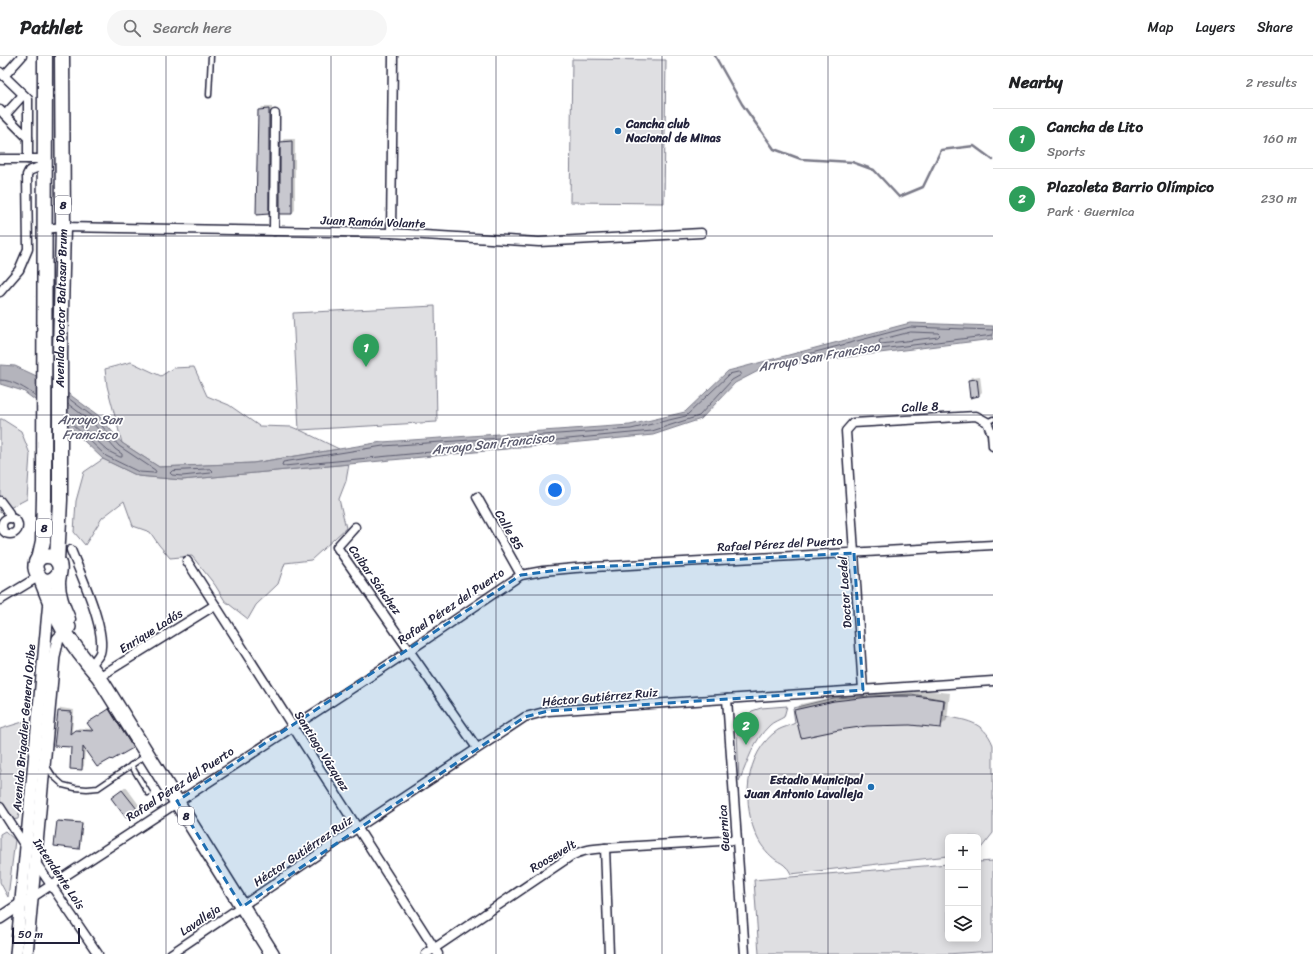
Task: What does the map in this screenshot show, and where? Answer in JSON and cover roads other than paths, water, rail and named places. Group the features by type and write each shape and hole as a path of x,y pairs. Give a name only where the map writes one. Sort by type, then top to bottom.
{"highway":[{"name":"Avenida Doctor Baltasar Brum","path":"39,559 43,541 44,496 45,56"},
{"name":"Avenida Doctor Baltasar Brum","path":"58,567 63,227 62,56"},
{"path":"39,559 44,556 54,557 58,567 56,578 51,580 39,578"},
{"name":"8","path":"39,559 36,564 35,571 49,600 68,629 83,657 99,677 272,954"},
{"name":"8","path":"58,567 58,583 61,603 68,629 90,656 99,677"}],"main road":[{"name":"Avenida Brigadier General Oribe","path":"16,954 26,847 39,761 46,686 49,600"},
{"name":"Avenida Brigadier General Oribe","path":"46,686 58,639 68,629"},
{"name":"Avenida Brigadier General Oribe","path":"27,954 36,862 39,761"},
{"name":"Rafael Pérez del Puerto","path":"0,918 33,896"}],"street":[{"path":"22,56 2,74 26,97 28,159"},
{"path":"391,233 393,56"},
{"path":"26,97 2,113 28,138"},
{"path":"274,114 274,231"},
{"path":"0,159 28,159 44,162"},
{"path":"0,292 19,270 28,249 27,175 30,171 44,162"},
{"name":"Juan Ramón Volante","path":"45,229 63,227 391,233 539,242 701,233"},
{"name":"Calle 8","path":"853,423 976,416 990,421"},
{"path":"990,421 993,446"},
{"name":"Doctor Loedel","path":"853,423 846,431 863,690"},
{"name":"Calle 85","path":"476,497 521,575"},
{"path":"0,501 9,513 9,518"},
{"path":"9,518 13,518 18,525 14,532 8,533 2,528 4,521 9,518"},
{"name":"Caibar Sánchez","path":"355,527 337,547 477,748"},
{"name":"Rafael Pérez del Puerto","path":"33,896 409,651 521,575 575,568 993,545"},
{"path":"71,550 94,609 99,629 101,644 99,654 93,663"},
{"name":"Santiago Vázquez","path":"187,561 436,951"},
{"path":"0,600 39,578"},
{"name":"Enrique Ladós","path":"99,677 215,605"},
{"name":"Héctor Gutiérrez Ruiz","path":"242,907 357,828 525,717 548,711 993,681"},
{"name":"Guernica","path":"727,700 746,954"},
{"name":"Intendente Lois","path":"0,807 98,954"},
{"name":"Roosevelt","path":"426,954 436,951 571,856 580,852 605,848 737,840"},
{"path":"605,848 609,954"},
{"name":"Lavalleja","path":"171,954 242,907"}],"lane":[{"path":"209,95 211,56"},
{"path":"39,761 62,785 87,789 98,788 147,754"},
{"path":"131,765 148,793"}],"water":[{"name":"Arroyo San Francisco","path":"910,323 993,326 993,339 766,367 735,383 701,419 653,435 182,480 138,476 103,459 64,422 23,391 0,384 0,365 15,366 58,386 99,416 122,443 159,467 253,463 382,442 630,425 685,412 728,371"}],"waterway":[{"path":"715,56 742,104 774,149 801,159 852,162 874,170 899,197 923,187 941,150 974,146 993,160"}],"place":[{"name":"Cancha club Nacional de Minas","path":"618,131"},
{"name":"Cancha de Lito","path":"366,367"},
{"name":"Plazoleta Barrio Olímpico","path":"746,745"},
{"name":"Estadio Municipal Juan Antonio Lavalleja","path":"871,787"}]}
